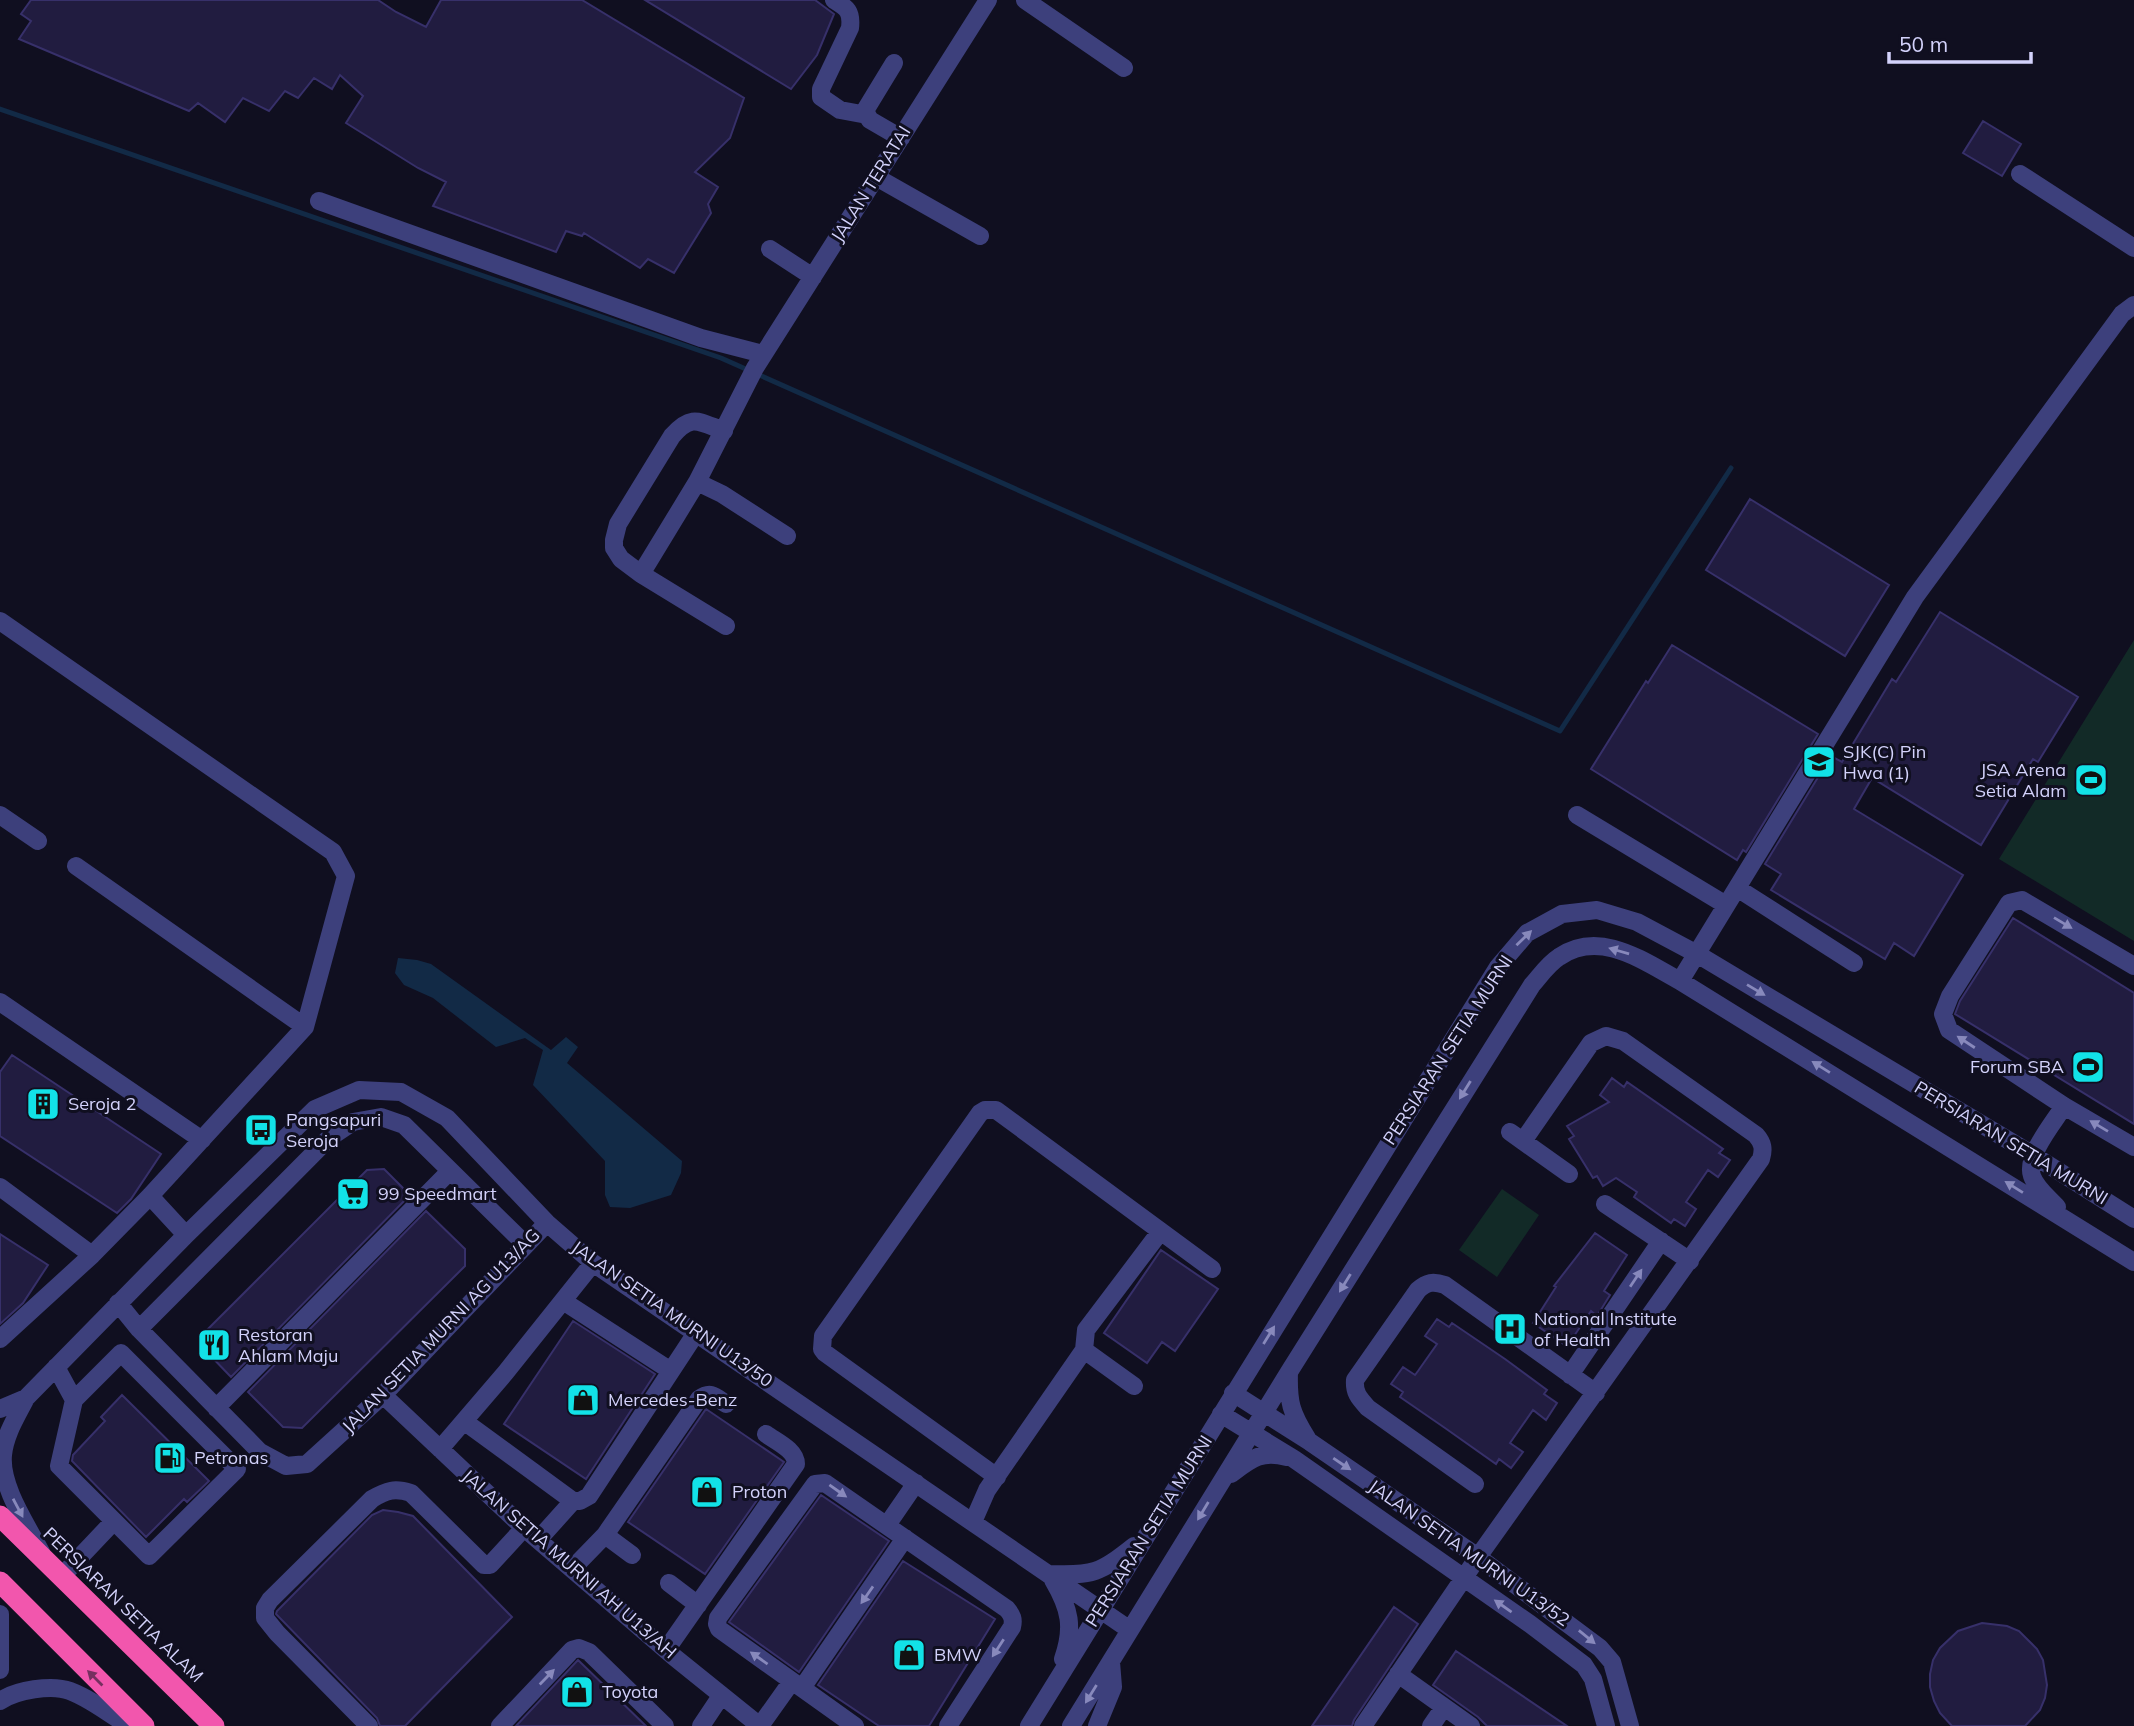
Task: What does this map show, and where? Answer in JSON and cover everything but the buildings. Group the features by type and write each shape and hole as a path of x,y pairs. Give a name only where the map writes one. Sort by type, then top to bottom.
{"highway":[{"name":"PERSIARAN SETIA ALAM","path":"0,1516 46,1562 65,1573 214,1726"},
{"path":"65,1573 228,1726"},
{"path":"0,1582 144,1726"}],"street":[{"path":"834,0 846,7 851,17 850,28 821,89 821,97 840,110 867,115"},
{"name":"JALAN TERATAI","path":"641,574 697,482 759,361 988,0"},
{"path":"1025,0 1124,68"},
{"path":"894,63 866,109 870,120 901,138"},
{"path":"2020,174 2134,248"},
{"path":"876,177 980,236"},
{"path":"319,201 759,361"},
{"path":"770,249 813,277"},
{"path":"1680,981 1915,597 2122,314 2134,305"},
{"path":"724,431 694,421 681,425 622,516 615,532 614,548 621,559 641,574 726,626"},
{"path":"697,482 722,494 787,536"},
{"path":"0,621 333,852 346,876 305,1027 150,1196 92,1255 0,1339"},
{"path":"0,815 38,841"},
{"path":"1577,815 1726,905"},
{"path":"76,866 305,1027"},
{"path":"1737,888 1854,963"},
{"path":"2134,966 2022,900 2009,903 1950,996 1943,1014 1949,1030 2134,1147"},
{"name":"PERSIARAN SETIA MURNI","path":"1029,1726 1498,967 1527,933 1562,915 1597,910 1637,922 1698,954 2033,1155 2134,1219"},
{"name":"PERSIARAN SETIA MURNI","path":"1071,1726 1532,985 1556,958 1573,949 1594,945 1623,950 1680,981 2134,1262"},
{"path":"0,1002 202,1140"},
{"path":"1363,1726 1463,1578 1761,1159 1762,1143 1756,1135 1623,1041 1606,1036 1591,1043 1517,1137 1569,1174"},
{"name":"JALAN SETIA MURNI U13/50","path":"26,1398 118,1303 315,1109 359,1090 401,1092 447,1118 547,1223 593,1263 1130,1630"},
{"path":"2064,1105 2033,1155 2032,1175 2069,1220"},
{"path":"997,1477 822,1349 823,1336 980,1113 996,1110 1212,1269"},
{"path":"139,1329 329,1138 353,1122 381,1117 404,1125 526,1245"},
{"path":"216,1408 450,1171"},
{"path":"0,1187 92,1255"},
{"path":"150,1196 186,1235"},
{"path":"1605,1204 1690,1261"},
{"name":"JALAN SETIA MURNI AG U13/AG","path":"118,1303 139,1329 260,1452 286,1466 307,1464 383,1395 547,1223"},
{"path":"973,1522 987,1490 1084,1350 1086,1330 1160,1232"},
{"path":"1570,1375 1661,1241"},
{"path":"440,1449 465,1422 593,1263"},
{"path":"1475,1484 1368,1408 1357,1397 1354,1389 1356,1380 1418,1290 1427,1283 1445,1285 1596,1393"},
{"path":"563,1301 671,1371"},
{"path":"369,1726 265,1618 265,1608 270,1600 372,1499 386,1491 398,1489 411,1493 484,1565 490,1565 573,1502 589,1496 696,1333"},
{"path":"1084,1350 1134,1386"},
{"path":"121,1353 237,1469 149,1556 58,1466 74,1400 121,1353"},
{"path":"56,1367 74,1400"},
{"path":"1289,1372 1290,1403 1295,1419 1310,1442"},
{"path":"572,1569 605,1535 699,1399 711,1394 726,1404"},
{"name":"JALAN SETIA MURNI U13/52","path":"1233,1394 1310,1442 1478,1557 1600,1648 1612,1662 1630,1726"},
{"name":"JALAN SETIA MURNI AH U13/AH","path":"383,1395 531,1534 666,1650 760,1726"},
{"path":"0,1409 26,1398"},
{"path":"26,1398 10,1428 3,1456 8,1490 46,1562"},
{"name":"JALAN SETIA MURNI U13/52","path":"1221,1414 1294,1459 1584,1665 1594,1679 1606,1726"},
{"path":"465,1422 573,1502"},
{"path":"666,1650 796,1464 797,1458 793,1453 766,1434"},
{"path":"1220,1483 1247,1461 1261,1455 1274,1454 1294,1459"},
{"path":"855,1726 719,1629 717,1624 718,1618 815,1484 825,1483 1007,1609 1013,1620 1012,1627 948,1726"},
{"path":"887,1525 916,1483"},
{"path":"65,1573 114,1521"},
{"path":"605,1535 632,1555"},
{"path":"1048,1574 1094,1573 1110,1565 1147,1535"},
{"path":"760,1726 797,1685 905,1538"},
{"path":"1048,1574 1064,1598 1070,1615 1066,1650 1054,1686"},
{"path":"669,1583 698,1605"},
{"path":"0,1614 0,1670"},
{"path":"500,1726 572,1650 579,1648 589,1652 665,1726"},
{"path":"1097,1726 1113,1687 1111,1661"},
{"path":"1398,1674 1471,1726"},
{"path":"0,1701 38,1688 68,1690 128,1726"},
{"path":"701,1726 721,1696"},
{"path":"1430,1726 1444,1707"}],"green space":[{"name":"JSA Arena Setia Alam","path":"2134,640 2134,941 1999,859"},
{"path":"1502,1189 1539,1215 1497,1277 1459,1250"}],"water":[{"path":"398,958 431,964 551,1050 566,1037 578,1047 567,1063 682,1161 681,1173 671,1195 630,1208 610,1207 605,1195 605,1161 533,1085 543,1050 525,1038 496,1047 433,998 404,985 395,973"}],"waterway":[{"path":"0,109 721,358 1560,731 1731,468"}],"place":[{"name":"SJK(C) Pin Hwa (1)","path":"1819,762"},
{"name":"JSA Arena Setia Alam","path":"2091,780"},
{"name":"Forum SBA","path":"2088,1067"},
{"name":"Seroja 2","path":"43,1104"},
{"name":"Pangsapuri Seroja","path":"261,1130"},
{"name":"99 Speedmart","path":"353,1194"},
{"name":"National Institute of Health","path":"1510,1329"},
{"name":"Restoran Ahlam Maju","path":"214,1345"},
{"name":"Mercedes-Benz","path":"583,1400"},
{"name":"Petronas","path":"170,1458"},
{"name":"Proton","path":"707,1492"},
{"name":"BMW","path":"909,1655"},
{"name":"Toyota","path":"577,1692"}]}
